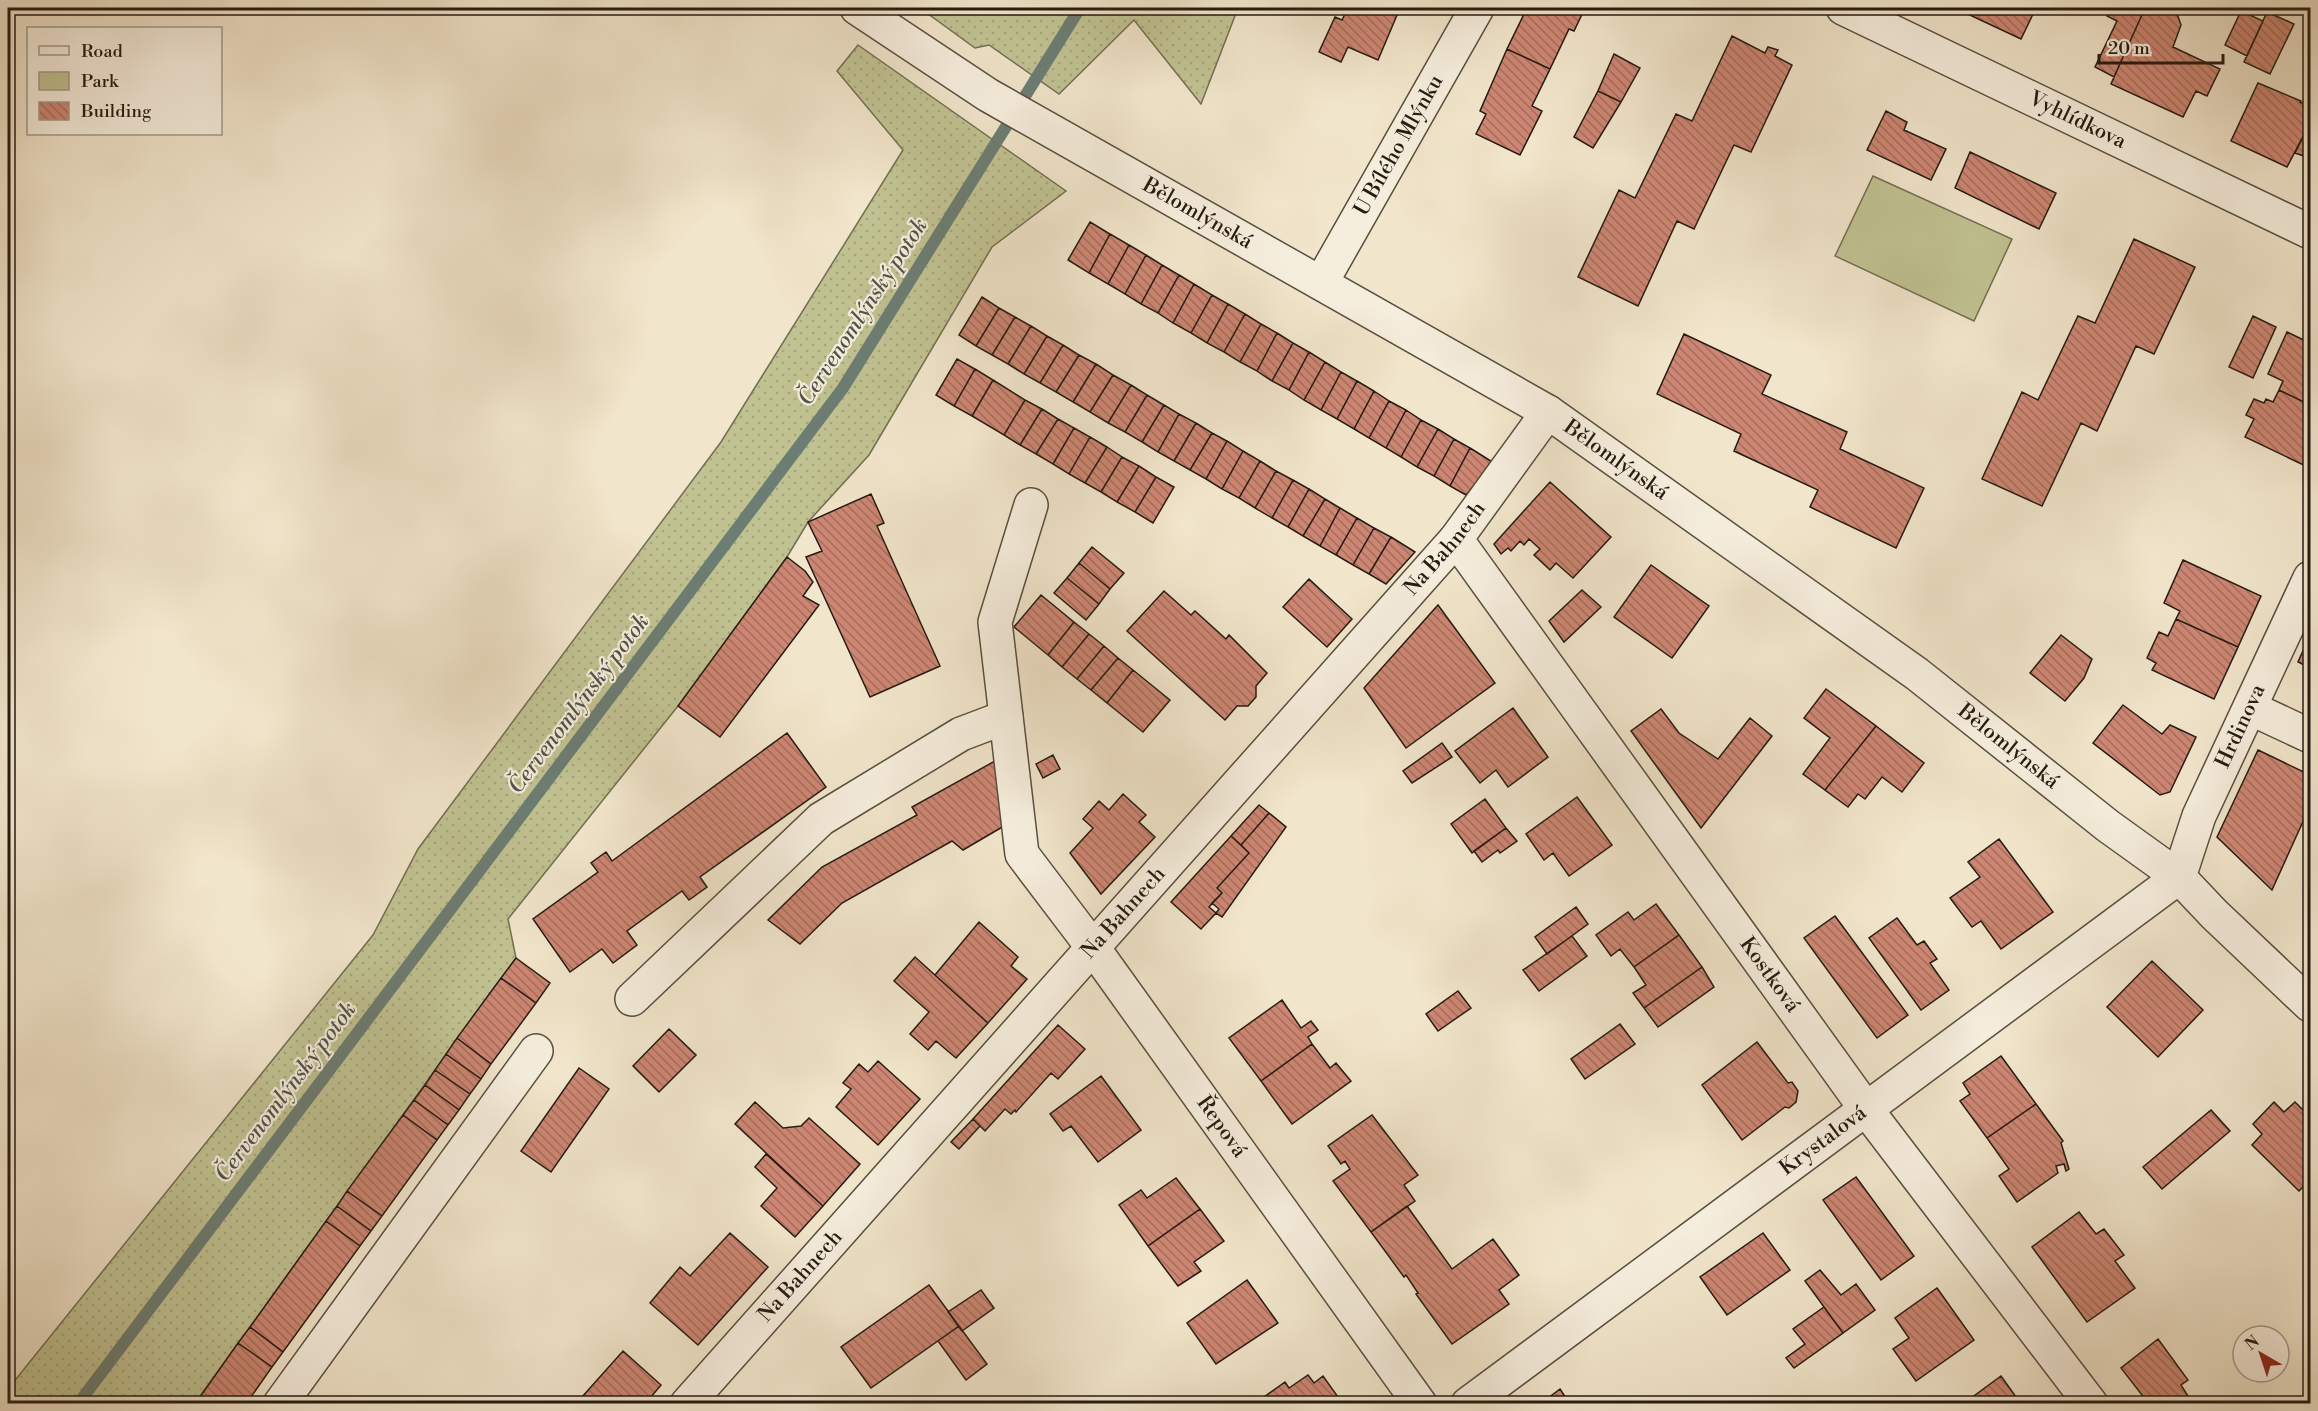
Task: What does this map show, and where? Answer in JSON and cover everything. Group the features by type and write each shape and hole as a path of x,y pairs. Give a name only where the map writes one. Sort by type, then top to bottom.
{"street":[{"name":"Bělomlýnská","path":"857,8 988,95 1058,136 1548,412 1917,674 2108,826 2179,876 2214,914 2310,1005"},
{"name":"U Bílého Mlýnku","path":"1321,283 1477,8"},
{"name":"Vyhlídkova","path":"1843,8 2310,232"},
{"name":"Na Bahnech","path":"687,1404 1456,539 1548,412"},
{"path":"632,999 821,819 961,734 1006,717 995,622 1031,505"},
{"name":"Kostková","path":"1456,539 1866,1109 2091,1404"},
{"name":"Hrdinova","path":"2179,876 2199,816 2310,578"},
{"path":"2250,708 2310,736"},
{"name":"Řepová","path":"1006,717 1022,854 1094,948 1420,1404"},
{"name":"Krystalová","path":"1468,1404 2179,876"},
{"path":"280,1404 537,1051"}],"green space":[{"path":"920,8 1238,8 1201,104 1134,20 1059,94 989,45 975,48"},
{"path":"858,45 1066,191 992,247 869,455 808,522 787,557 678,706 508,919 516,958 195,1403 8,1404 8,1389 373,935 418,849 721,442 903,150 837,71"},
{"path":"1873,176 2012,239 1974,321 1835,256"}],"building":[{"path":"1348,8 1400,8 1378,60 1348,47 1341,62 1319,52 1335,17 1342,20"},
{"path":"1527,8 1585,8 1574,31 1569,29 1550,69 1507,49"},
{"path":"1957,8 2036,8 2021,39"},
{"path":"2111,8 2145,8 2114,77 2095,67 2117,21 2107,16"},
{"path":"2145,8 2175,8 2181,25 2173,47 2220,69 2207,96 2196,91 2183,117 2111,84"},
{"path":"2241,11 2263,21 2247,56 2225,45"},
{"path":"2267,12 2294,24 2270,74 2244,62"},
{"path":"1732,36 1765,53 1768,47 1778,50 1775,56 1792,65 1751,152 1734,145 1694,229 1677,221 1638,306 1578,277 1619,190 1635,198 1676,114 1692,121"},
{"path":"1507,49 1550,69 1532,106 1542,111 1520,155 1476,134 1486,114 1480,111"},
{"path":"1614,54 1640,68 1621,102 1598,91"},
{"path":"2258,83 2310,107 2310,123 2287,167 2231,141"},
{"path":"1598,91 1621,102 1593,148 1574,137"},
{"path":"1886,111 1907,122 1904,130 1946,149 1931,180 1867,150"},
{"path":"2310,123 2310,141 2304,156 2295,153"},
{"path":"1970,152 2056,193 2039,229 1955,188"},
{"path":"1090,222 1110,234 1089,273 1068,260"},
{"path":"1110,234 1129,245 1108,284 1089,273"},
{"path":"2134,239 2195,267 2154,354 2136,346 2097,431 2081,423 2042,506 1982,479 2022,392 2038,400 2078,316 2095,323"},
{"path":"1129,245 1146,255 1125,294 1108,284"},
{"path":"1146,255 1162,265 1141,304 1125,294"},
{"path":"1162,265 1179,275 1158,313 1141,304"},
{"path":"1179,275 1194,284 1173,323 1158,313"},
{"path":"1194,284 1212,295 1191,333 1173,323"},
{"path":"1212,295 1228,304 1207,343 1191,333"},
{"path":"982,297 999,308 976,346 959,335"},
{"path":"1228,304 1245,314 1224,352 1207,343"},
{"path":"999,308 1015,317 992,355 976,346"},
{"path":"1245,314 1261,324 1240,362 1224,352"},
{"path":"2253,316 2276,327 2253,378 2229,367"},
{"path":"1015,317 1031,326 1008,364 992,355"},
{"path":"1261,324 1277,333 1257,371 1240,362"},
{"path":"1031,326 1047,336 1024,374 1008,364"},
{"path":"2287,332 2310,343 2310,405 2279,390 2283,381 2268,374"},
{"path":"1277,333 1293,343 1272,381 1257,371"},
{"path":"1684,334 1771,375 1762,394 1847,432 1840,449 1924,488 1896,548 1810,507 1818,490 1734,451 1741,434 1657,394"},
{"path":"1047,336 1063,345 1040,383 1024,374"},
{"path":"1293,343 1309,352 1289,390 1272,381"},
{"path":"1063,345 1079,355 1056,392 1040,383"},
{"path":"1309,352 1325,362 1304,400 1289,390"},
{"path":"1079,355 1096,364 1073,402 1056,392"},
{"path":"957,359 975,369 954,406 936,395"},
{"path":"1325,362 1341,372 1321,410 1304,400"},
{"path":"1096,364 1113,375 1090,412 1073,402"},
{"path":"975,369 993,380 972,416 954,406"},
{"path":"1341,372 1357,381 1337,419 1321,410"},
{"path":"1113,375 1131,385 1108,423 1090,412"},
{"path":"993,380 1025,400 1004,435 972,416"},
{"path":"1357,381 1374,391 1354,429 1337,419"},
{"path":"1131,385 1147,395 1125,432 1108,423"},
{"path":"2279,390 2310,405 2310,468 2245,437 2254,419 2246,415 2254,399 2264,403 2266,399 2273,402"},
{"path":"1374,391 1389,401 1369,438 1354,429"},
{"path":"1147,395 1164,405 1142,442 1125,432"},
{"path":"1025,400 1042,409 1020,445 1004,435"},
{"path":"1389,401 1406,410 1386,448 1369,438"},
{"path":"1164,405 1179,414 1158,452 1142,442"},
{"path":"1042,409 1058,419 1036,454 1020,445"},
{"path":"1406,410 1421,420 1401,457 1386,448"},
{"path":"1179,414 1196,423 1174,461 1158,452"},
{"path":"1058,419 1074,428 1053,464 1036,454"},
{"path":"1421,420 1438,429 1417,467 1401,457"},
{"path":"1196,423 1212,433 1190,470 1174,461"},
{"path":"1074,428 1090,437 1069,474 1053,464"},
{"path":"1438,429 1454,439 1434,476 1417,467"},
{"path":"1212,433 1227,441 1206,479 1190,470"},
{"path":"1090,437 1107,447 1085,483 1069,474"},
{"path":"1454,439 1470,448 1450,486 1434,476"},
{"path":"1227,441 1243,451 1222,489 1206,479"},
{"path":"1107,447 1122,457 1101,492 1085,483"},
{"path":"1470,448 1494,463 1466,495 1450,486"},
{"path":"1243,451 1260,461 1239,498 1222,489"},
{"path":"1122,457 1139,466 1117,502 1101,492"},
{"path":"1260,461 1276,471 1255,508 1239,498"},
{"path":"1139,466 1156,477 1135,512 1117,502"},
{"path":"1276,471 1293,480 1272,518 1255,508"},
{"path":"1156,477 1174,487 1153,523 1135,512"},
{"path":"1293,480 1309,489 1288,527 1272,518"},
{"path":"1550,482 1611,537 1573,578 1556,563 1550,570 1534,555 1540,549 1529,539 1524,545 1520,541 1511,551 1508,548 1501,554 1494,544"},
{"path":"1309,489 1325,499 1303,536 1288,527"},
{"path":"871,494 884,523 877,526 940,666 870,697 806,557 822,551 808,522"},
{"path":"1325,499 1340,508 1320,546 1303,536"},
{"path":"1340,508 1357,518 1336,555 1320,546"},
{"path":"1357,518 1374,528 1353,565 1336,555"},
{"path":"1374,528 1391,537 1369,574 1353,565"},
{"path":"1391,537 1415,552 1386,584 1369,574"},
{"path":"1092,547 1124,573 1110,589 1079,563"},
{"path":"787,557 805,571 813,582 803,596 819,605 720,737 678,706"},
{"path":"2183,560 2261,596 2238,647 2176,619 2180,611 2164,603"},
{"path":"1079,563 1110,589 1099,604 1067,578"},
{"path":"1651,565 1709,606 1672,658 1614,617"},
{"path":"1067,578 1099,604 1086,620 1054,593"},
{"path":"1309,579 1352,619 1327,647 1283,607"},
{"path":"1582,590 1601,607 1564,642 1549,621"},
{"path":"1164,591 1191,615 1195,611 1226,639 1229,635 1267,673 1256,686 1256,697 1248,706 1237,706 1225,720 1127,631"},
{"path":"1041,595 1074,622 1048,655 1014,627"},
{"path":"1438,605 1495,683 1406,748 1364,688"},
{"path":"2176,619 2238,647 2214,699 2152,670 2156,663 2147,658 2159,632 2168,636"},
{"path":"1074,622 1089,634 1062,667 1048,655"},
{"path":"1089,634 1104,646 1077,679 1062,667"},
{"path":"2061,635 2092,659 2084,678 2065,701 2030,673"},
{"path":"2310,635 2310,668 2298,662"},
{"path":"1104,646 1118,658 1091,690 1077,679"},
{"path":"1118,658 1133,670 1107,703 1091,690"},
{"path":"1133,670 1170,700 1143,732 1107,703"},
{"path":"1826,689 1876,726 1825,790 1803,774 1830,738 1804,718"},
{"path":"2123,705 2162,734 2170,725 2196,737 2170,792 2160,795 2093,743"},
{"path":"1513,708 1548,757 1508,787 1496,770 1480,783 1455,751"},
{"path":"1661,709 1679,733 1718,759 1750,718 1772,736 1701,828 1631,731"},
{"path":"1876,726 1924,763 1902,792 1882,777 1865,799 1858,794 1848,807 1825,790"},
{"path":"787,733 826,787 700,877 707,887 689,900 682,891 627,931 637,945 613,963 602,949 570,972 533,919 598,872 591,863 606,852 612,861"},
{"path":"1442,743 1452,757 1412,783 1403,771"},
{"path":"2258,750 2310,775 2310,806 2272,890 2217,837"},
{"path":"1053,755 1060,769 1043,778 1036,764"},
{"path":"995,761 1004,826 963,850 952,841 842,903 800,944 768,920 822,867 917,815 912,807"},
{"path":"1123,794 1146,815 1139,822 1155,837 1101,894 1070,853 1093,828 1083,819 1099,801 1109,810"},
{"path":"1577,797 1612,845 1569,876 1553,853 1544,860 1526,834"},
{"path":"1485,799 1506,828 1472,853 1451,824"},
{"path":"1259,805 1269,813 1241,845 1231,836"},
{"path":"1269,813 1286,827 1222,917 1216,913 1219,909 1212,903 1222,893 1217,888 1249,853 1241,845"},
{"path":"1506,828 1517,841 1500,853 1498,850 1482,862 1474,851"},
{"path":"1231,836 1249,853 1217,888 1222,893 1209,907 1216,913 1201,929 1171,902"},
{"path":"1999,839 2053,912 2001,949 1981,921 1972,927 1950,898 1980,877 1968,862"},
{"path":"1656,904 1679,935 1634,967 1620,949 1611,956 1596,935 1628,912 1634,920"},
{"path":"1576,907 1588,924 1547,954 1535,937"},
{"path":"1835,916 1908,1015 1877,1038 1804,938"},
{"path":"1897,918 1917,945 1924,941 1937,959 1930,963 1949,990 1921,1010 1869,938"},
{"path":"979,922 1018,957 1011,966 1027,979 988,1023 935,975"},
{"path":"1679,935 1702,967 1644,1008 1633,993 1646,985 1634,967"},
{"path":"1572,936 1587,956 1539,991 1523,970"},
{"path":"915,957 988,1023 956,1058 936,1041 928,1050 910,1034 929,1012 894,981"},
{"path":"516,958 550,983 536,1003 501,978"},
{"path":"2152,961 2203,1010 2158,1057 2107,1007"},
{"path":"1702,967 1714,987 1658,1027 1644,1008"},
{"path":"501,978 536,1003 491,1064 457,1038"},
{"path":"1458,991 1471,1008 1438,1031 1426,1014"},
{"path":"1282,1000 1301,1028 1311,1021 1318,1030 1308,1037 1312,1044 1261,1081 1229,1038"},
{"path":"1620,1024 1635,1044 1585,1079 1571,1059"},
{"path":"1058,1025 1085,1049 1058,1079 1051,1073 1016,1112 1015,1110 1011,1114 1005,1109 985,1131 973,1119"},
{"path":"669,1029 696,1055 659,1092 633,1066"},
{"path":"457,1038 491,1064 481,1079 446,1054"},
{"path":"1757,1042 1788,1083 1792,1082 1798,1091 1796,1102 1789,1108 1785,1107 1742,1140 1702,1085"},
{"path":"1312,1044 1330,1068 1336,1063 1351,1081 1292,1124 1261,1081"},
{"path":"446,1054 481,1079 470,1094 435,1070"},
{"path":"2001,1056 2036,1104 1987,1138 1960,1101 1970,1094 1963,1083"},
{"path":"878,1061 920,1099 878,1145 836,1107 851,1089 843,1083 859,1064 868,1072"},
{"path":"579,1068 609,1089 551,1172 521,1151"},
{"path":"435,1070 470,1094 459,1110 425,1085"},
{"path":"1101,1076 1141,1130 1098,1162 1071,1126 1063,1131 1050,1114"},
{"path":"425,1085 459,1110 448,1125 414,1100"},
{"path":"414,1100 448,1125 437,1140 403,1115"},
{"path":"755,1102 783,1128 801,1126 809,1118 860,1164 823,1206 735,1124"},
{"path":"2274,1102 2284,1112 2295,1102 2310,1117 2310,1180 2299,1191 2252,1145 2262,1134 2253,1124"},
{"path":"2036,1104 2063,1141 2061,1143 2069,1169 2066,1171 2064,1164 2056,1166 2058,1173 2017,1202 1999,1176 2009,1169 1987,1138"},
{"path":"2211,1110 2230,1131 2162,1189 2143,1167"},
{"path":"403,1115 437,1140 382,1216 347,1191"},
{"path":"1372,1115 1418,1175 1404,1185 1415,1201 1371,1232 1333,1181 1350,1169 1345,1161 1341,1164 1328,1146"},
{"path":"973,1119 980,1126 959,1149 951,1142"},
{"path":"766,1154 823,1206 795,1237 761,1206 777,1188 755,1167"},
{"path":"1856,1177 1914,1256 1881,1280 1823,1200"},
{"path":"1176,1178 1200,1209 1148,1246 1119,1205 1141,1190 1147,1198"},
{"path":"347,1191 382,1216 371,1231 337,1206"},
{"path":"337,1206 371,1231 360,1246 326,1221"},
{"path":"1407,1206 1452,1269 1493,1239 1519,1275 1499,1290 1509,1304 1452,1344 1416,1294 1418,1293 1406,1275 1404,1277 1371,1232"},
{"path":"1200,1209 1224,1241 1194,1262 1201,1271 1178,1286 1148,1246"},
{"path":"2079,1212 2096,1234 2104,1229 2124,1255 2115,1261 2135,1288 2087,1322 2032,1247"},
{"path":"326,1221 360,1246 283,1352 250,1327"},
{"path":"730,1233 768,1267 698,1345 650,1303 680,1267 690,1276"},
{"path":"1763,1233 1790,1270 1727,1315 1700,1277"},
{"path":"1820,1270 1841,1295 1856,1284 1875,1310 1843,1333 1805,1281"},
{"path":"1247,1280 1278,1323 1216,1364 1187,1323"},
{"path":"929,1285 959,1326 871,1388 841,1347"},
{"path":"1937,1288 1974,1340 1916,1381 1893,1349 1909,1338 1895,1318"},
{"path":"981,1290 994,1308 962,1331 948,1312"},
{"path":"1824,1307 1843,1333 1794,1368 1786,1358 1805,1344 1793,1329"},
{"path":"959,1326 987,1364 966,1380 938,1341"},
{"path":"250,1327 283,1352 272,1367 238,1343"},
{"path":"2158,1339 2188,1380 2181,1385 2188,1396 2178,1404 2149,1404 2121,1368"},
{"path":"238,1343 272,1367 246,1404 195,1404"},
{"path":"623,1351 661,1385 645,1404 590,1404 582,1397"},
{"path":"1308,1375 1314,1383 1323,1376 1343,1404 1269,1404 1264,1397 1285,1382 1289,1388"},
{"path":"2001,1376 2021,1404 1963,1404"},
{"path":"1560,1389 1570,1404 1540,1404"}],"waterway":[{"name":"Červenomlýnský potok","path":"78,1404 843,388 1080,8"}]}
